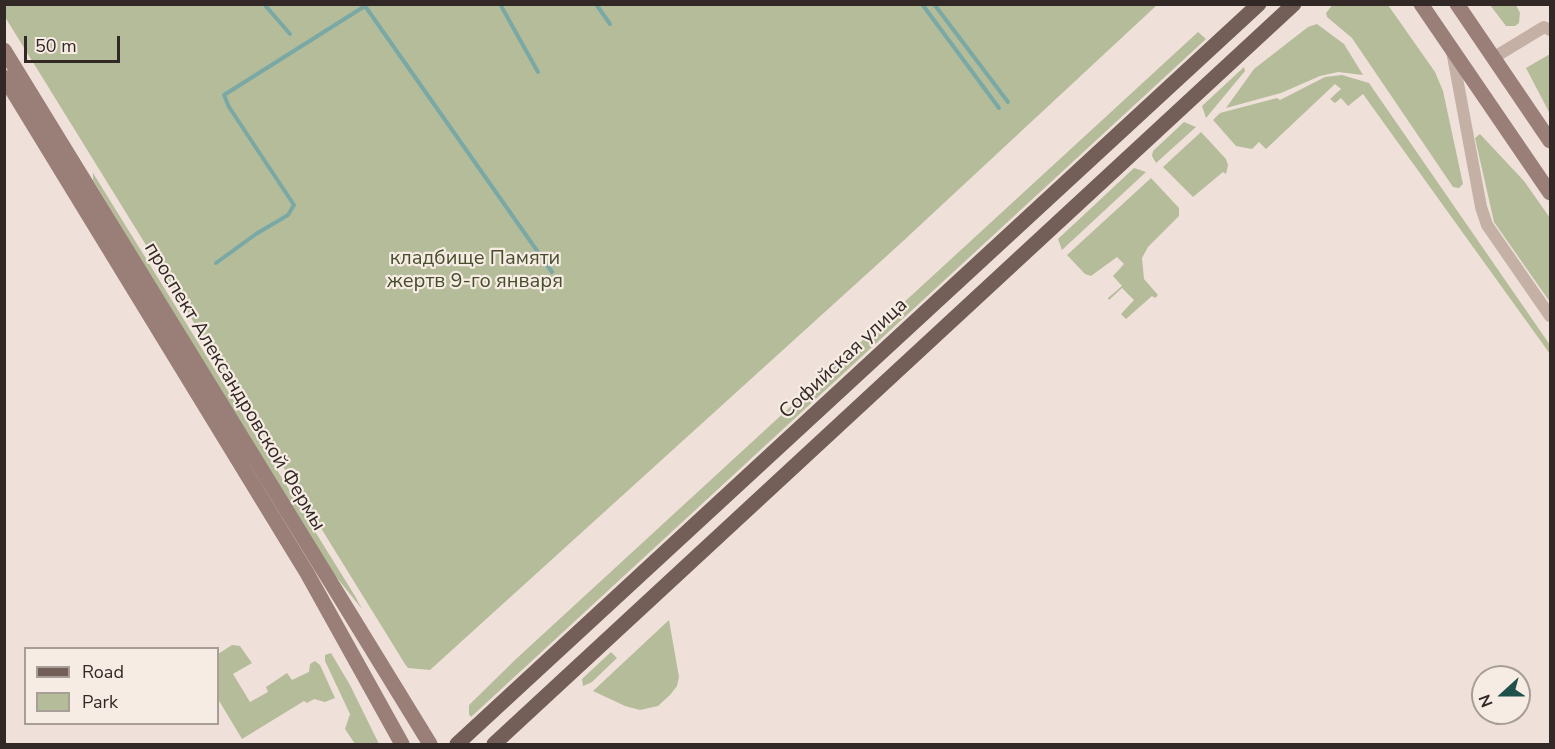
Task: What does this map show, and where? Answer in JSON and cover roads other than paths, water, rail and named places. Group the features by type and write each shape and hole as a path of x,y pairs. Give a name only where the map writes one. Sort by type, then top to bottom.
{"main road":[{"name":"Софийская улица","path":"457,744 1258,4"},
{"path":"494,744 1294,4"},
{"path":"1421,4 1551,193"},
{"path":"1457,4 1551,141"},
{"name":"проспект Александровской Фермы","path":"4,50 430,744"},
{"name":"проспект Александровской Фермы","path":"4,77 307,573 402,744"}],"street":[{"path":"1493,58 1544,27 1551,30"},
{"path":"1451,50 1474,172 1488,225 1551,316"}],"waterway":[{"path":"264,4 290,34"},
{"path":"500,4 538,72"},
{"path":"596,4 610,24"},
{"path":"922,4 999,108"},
{"path":"934,4 1008,102"},
{"path":"216,263 256,234 288,215 294,205 229,107 224,95 365,6 552,272"}],"park label":[{"name":"кладбище Памяти жертв 9-го января","path":"475,270"}]}
